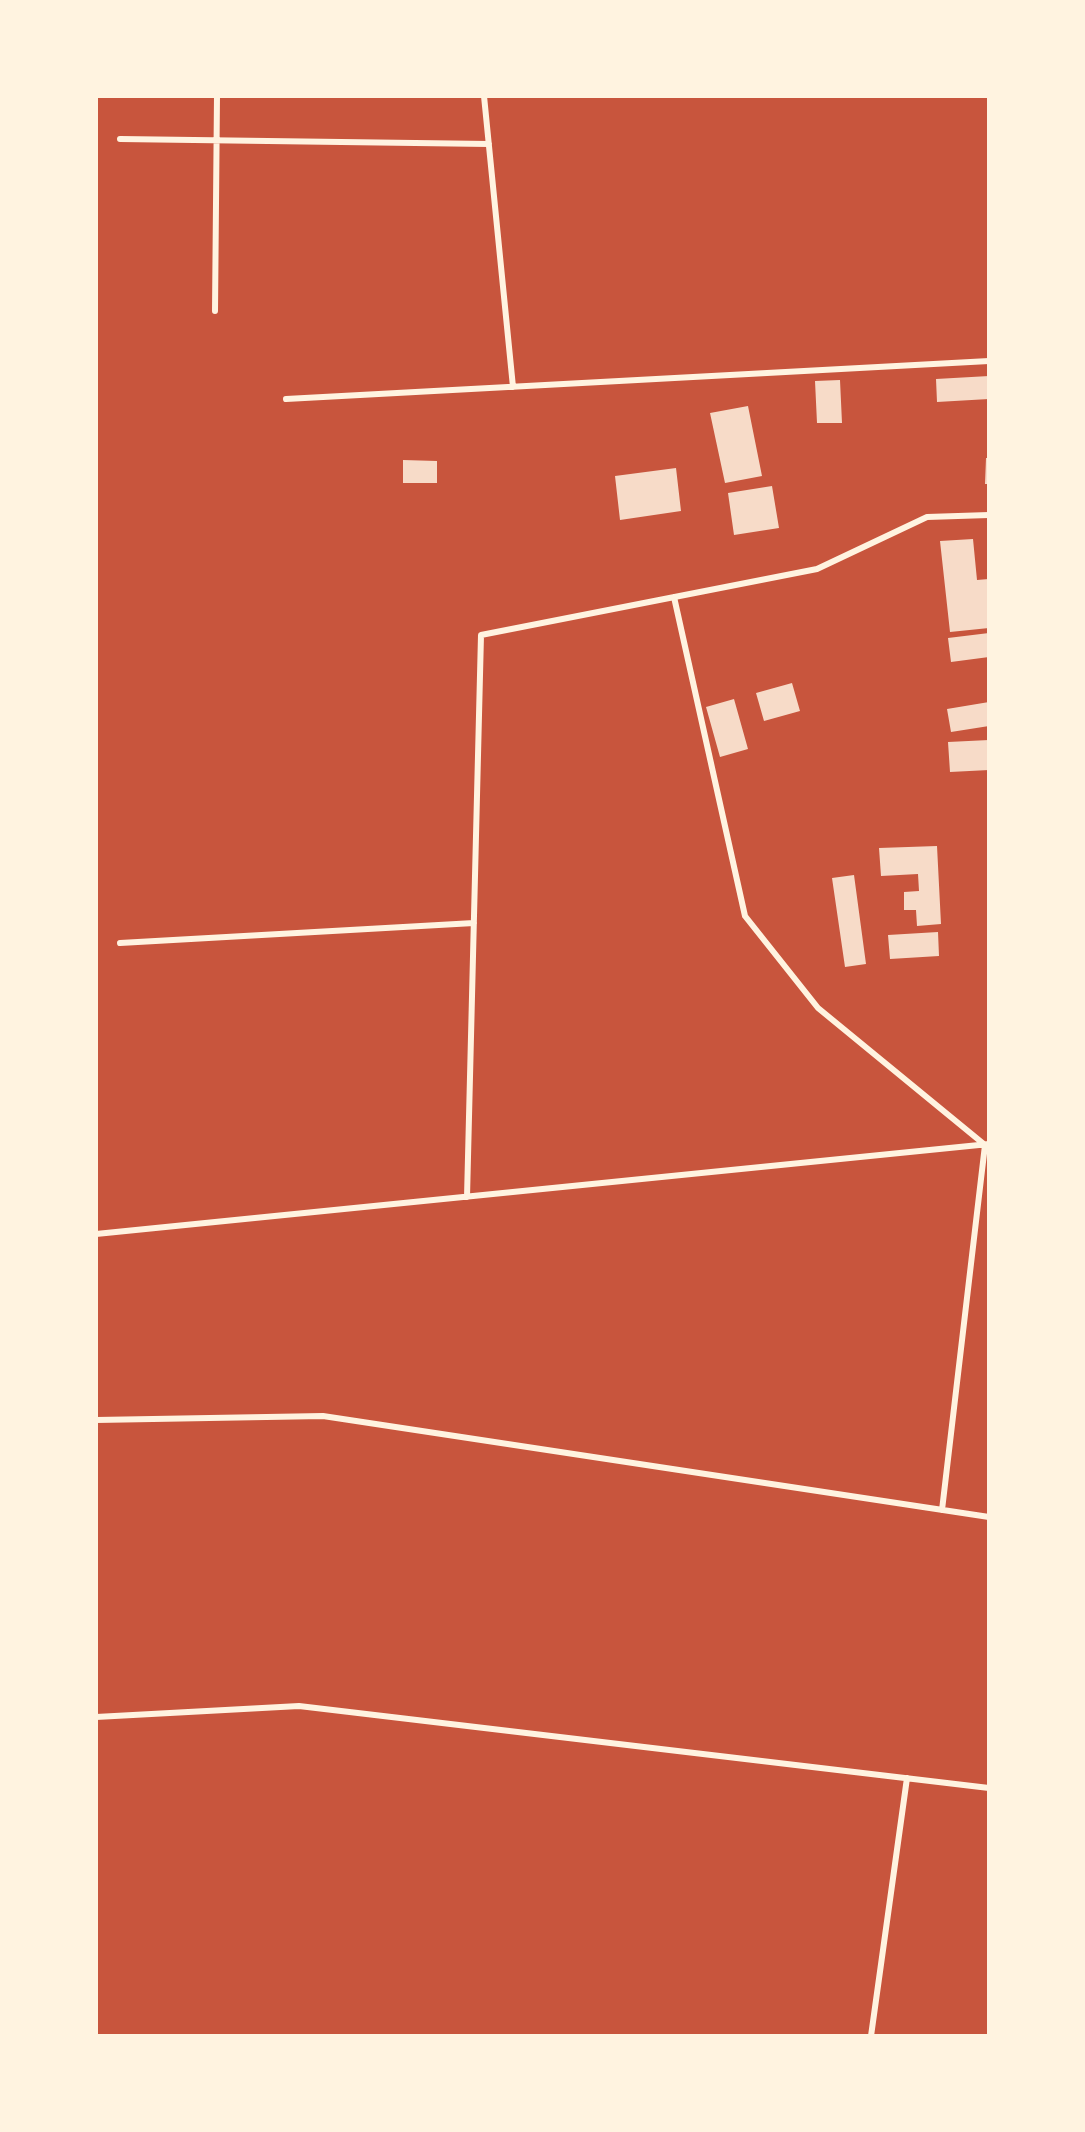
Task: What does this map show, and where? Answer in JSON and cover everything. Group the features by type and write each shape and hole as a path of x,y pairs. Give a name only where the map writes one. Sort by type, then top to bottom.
{"street":[{"path":"214,310 217,96"},
{"path":"484,96 513,387"},
{"path":"120,139 489,144"},
{"path":"286,399 989,362"},
{"path":"467,1197 481,635 817,569 927,517 989,515"},
{"path":"674,597 745,916 818,1008 987,1145"},
{"path":"120,943 474,923"},
{"path":"96,1234 987,1145"},
{"path":"942,1510 987,1145"},
{"path":"96,1420 323,1416 989,1517"},
{"path":"96,1717 299,1706 989,1788"},
{"path":"871,2036 908,1778"}],"building":[{"path":"989,376 989,399 937,402 936,379"},
{"path":"840,380 842,423 817,423 815,381"},
{"path":"748,406 762,476 725,483 710,413"},
{"path":"986,458 989,458 989,484 985,484"},
{"path":"403,460 437,461 437,483 403,483"},
{"path":"676,468 681,511 620,520 615,476"},
{"path":"772,486 779,528 734,535 728,493"},
{"path":"973,539 977,580 989,579 989,628 950,632 940,541"},
{"path":"989,633 989,657 951,662 948,638"},
{"path":"792,683 800,711 764,721 756,693"},
{"path":"734,699 748,749 720,757 706,707"},
{"path":"989,702 989,726 951,732 947,709"},
{"path":"989,740 989,770 950,772 948,742"},
{"path":"937,846 941,924 917,926 916,910 904,910 904,892 919,891 918,874 881,876 879,848"},
{"path":"854,875 866,964 845,967 832,878"},
{"path":"938,932 939,956 890,959 888,935"}]}
